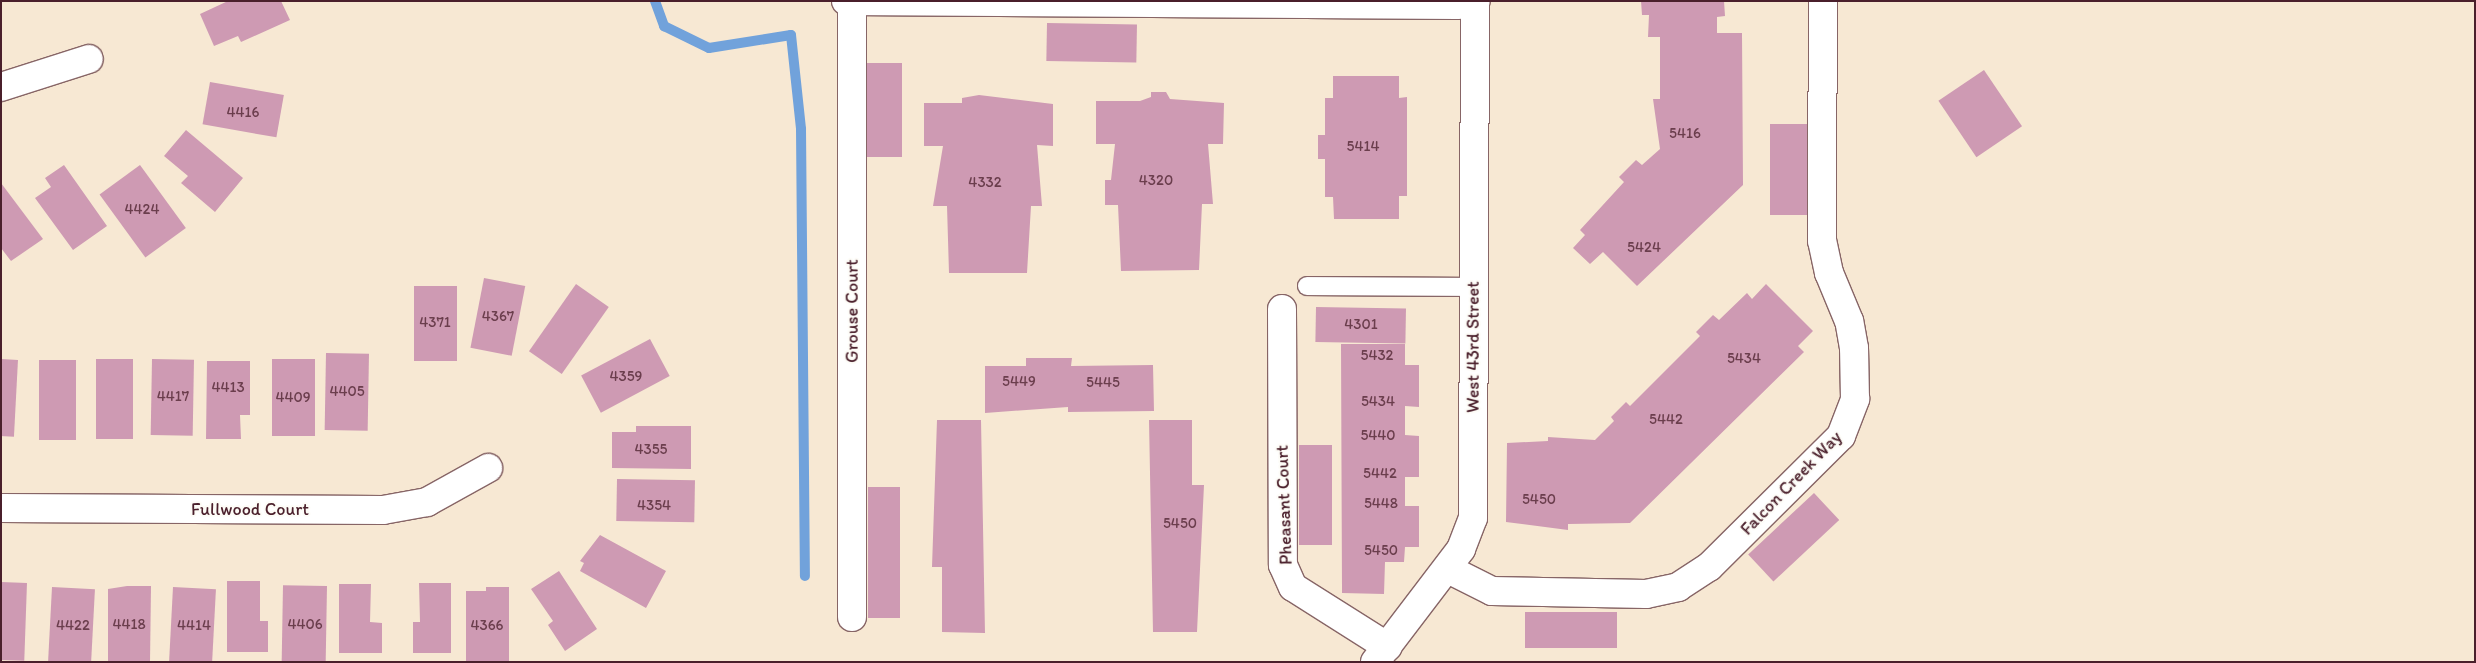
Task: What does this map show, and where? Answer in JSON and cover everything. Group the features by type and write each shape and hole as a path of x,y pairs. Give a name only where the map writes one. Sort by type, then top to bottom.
{"street":[{"name":"Falcon Creek Way","path":"1448,569 1492,591 1646,594 1678,587 1709,567 1841,436 1855,399 1854,348 1850,321 1829,273 1822,241 1823,1"},
{"name":"West 43rd Street","path":"1381,654 1462,549 1472,518 1476,2"},
{"path":"849,3 1229,3 1457,6 1476,2"},
{"name":"Grouse Court","path":"849,3 852,617"},
{"path":"1,87 89,59"},
{"name":"Pheasant Court","path":"1282,309 1283,565 1293,588 1381,654"},
{"name":"Fullwood Court","path":"1,508 384,510 426,502 488,468"}],"lane":[{"path":"1308,286 1474,287"}],"building":[{"path":"228,1 281,1 290,20 241,42 238,36 214,46 200,14"},
{"path":"1641,1 1724,1 1725,16 1717,17 1717,33 1742,33 1743,185 1637,286 1603,252 1590,264 1573,248 1585,235 1580,230 1624,182 1619,177 1636,160 1642,165 1660,149 1653,99 1660,99 1660,37 1648,37 1649,15 1642,15"},
{"path":"1047,23 1137,25 1136,63 1046,61"},
{"path":"866,63 902,63 902,157 866,157"},
{"path":"1984,70 2022,126 1976,157 1938,101"},
{"path":"1333,76 1399,76 1399,98 1407,97 1407,196 1399,196 1399,219 1334,219 1333,197 1325,197 1325,159 1318,159 1318,135 1325,135 1325,98 1333,98"},
{"path":"210,82 284,95 276,137 203,124"},
{"path":"1151,92 1166,92 1170,99 1224,103 1223,144 1208,144 1213,204 1202,204 1199,270 1121,271 1118,205 1105,205 1105,180 1111,180 1115,144 1096,144 1096,101 1140,101 1151,97"},
{"path":"979,95 1053,104 1053,146 1037,145 1042,206 1031,206 1027,273 949,273 947,206 933,206 943,146 924,146 924,103 962,103 962,98"},
{"path":"1770,124 1808,124 1808,215 1770,215"},
{"path":"186,130 243,178 215,212 181,183 188,176 164,156"},
{"path":"64,165 107,226 73,250 35,198 51,187 45,178"},
{"path":"140,165 186,228 145,257 100,194"},
{"path":"1,183 43,239 11,261 1,248"},
{"path":"484,278 525,286 512,356 470,348"},
{"path":"576,284 609,307 562,374 529,351"},
{"path":"1766,284 1813,331 1798,346 1804,352 1630,523 1568,524 1568,530 1506,522 1507,443 1548,441 1548,437 1595,440 1614,421 1611,417 1626,402 1630,406 1700,336 1696,332 1713,315 1719,320 1747,293 1752,299"},
{"path":"414,286 457,286 457,361 414,361"},
{"path":"1316,307 1406,309 1405,344 1315,342"},
{"path":"650,339 670,376 601,413 581,376"},
{"path":"1341,344 1405,344 1405,365 1419,365 1419,407 1405,406 1405,435 1419,436 1419,477 1405,477 1405,506 1419,506 1419,547 1405,547 1404,562 1385,562 1384,594 1342,593"},
{"path":"326,353 369,354 368,431 325,430"},
{"path":"1026,358 1072,358 1071,366 1153,365 1154,411 1068,412 1068,407 985,413 985,366 1026,366"},
{"path":"1,359 18,360 14,437 1,436"},
{"path":"96,359 133,359 133,439 96,439"},
{"path":"152,359 194,360 193,436 151,435"},
{"path":"272,359 315,359 315,436 272,436"},
{"path":"39,360 76,360 76,440 39,440"},
{"path":"207,361 250,361 250,415 240,415 241,439 206,439"},
{"path":"937,420 981,420 985,633 942,632 942,567 932,567"},
{"path":"1149,420 1192,420 1192,485 1204,485 1197,632 1153,632"},
{"path":"636,426 691,426 691,469 612,468 612,432 636,432"},
{"path":"1299,445 1332,445 1332,545 1299,545"},
{"path":"617,479 695,480 694,522 616,521"},
{"path":"868,487 900,487 900,618 868,618"},
{"path":"1814,493 1839,520 1773,581 1748,554"},
{"path":"600,535 666,571 646,608 580,571 584,563 580,561"},
{"path":"559,571 597,629 565,651 548,625 553,621 531,589"},
{"path":"227,581 260,581 260,621 268,621 268,652 227,652"},
{"path":"1,582 27,583 24,661 1,660"},
{"path":"419,583 451,583 451,653 413,653 413,622 420,622"},
{"path":"339,584 371,584 370,622 382,623 382,653 339,653"},
{"path":"283,585 327,586 326,662 282,661"},
{"path":"127,586 151,586 150,662 108,662 108,589"},
{"path":"52,587 95,589 91,662 48,662"},
{"path":"173,587 216,589 212,662 169,662"},
{"path":"486,587 509,587 509,662 466,662 466,591 486,591"},
{"path":"1525,612 1617,612 1617,648 1525,648"}],"waterway":[{"path":"655,1 664,26 709,48 791,35 801,129 805,576"}]}
